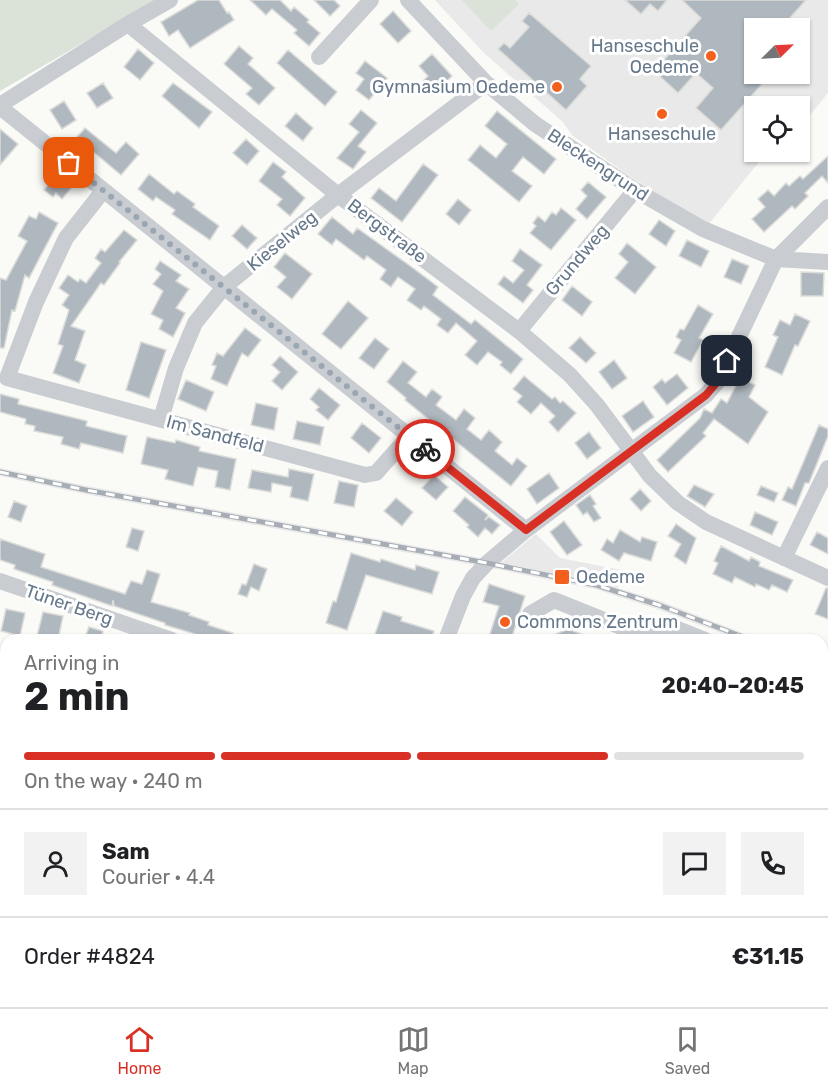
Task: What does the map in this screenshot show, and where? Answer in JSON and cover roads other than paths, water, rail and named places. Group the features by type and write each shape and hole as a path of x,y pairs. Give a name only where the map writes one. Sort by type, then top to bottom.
{"street":[{"path":"170,0 128,24 0,106 526,530"},
{"path":"319,57 371,0"},
{"name":"Bleckengrund","path":"408,0 486,83 535,124 635,190 703,229 776,259 828,262"},
{"name":"Bergstraße","path":"128,24 339,195 519,331 570,375 597,405 650,476 687,509 706,522 828,578"},
{"name":"Kieselweg","path":"161,419 177,368 195,323 224,287 339,195 486,83"},
{"name":"Grundweg","path":"519,331 635,190"},
{"name":"Im Sandfeld","path":"103,191 66,238 4,377 365,475 376,473 409,436"},
{"path":"448,634 463,596 487,563 526,530 706,395 718,381 776,259 828,207"},
{"path":"784,558 828,468"},
{"name":"Tüner Berg","path":"0,581 155,634"},
{"path":"530,614 554,600 630,634"},
{"path":"646,634 670,626 690,634"}],"railway":[{"path":"0,472 596,585 659,605 735,634"}],"place":[{"name":"Hanseschule Oedeme","path":"711,56"},
{"name":"Gymnasium Oedeme","path":"557,87"},
{"name":"Hanseschule","path":"662,114"},
{"name":"Oedeme","path":"562,577"},
{"name":"Commons Zentrum","path":"505,622"}]}
